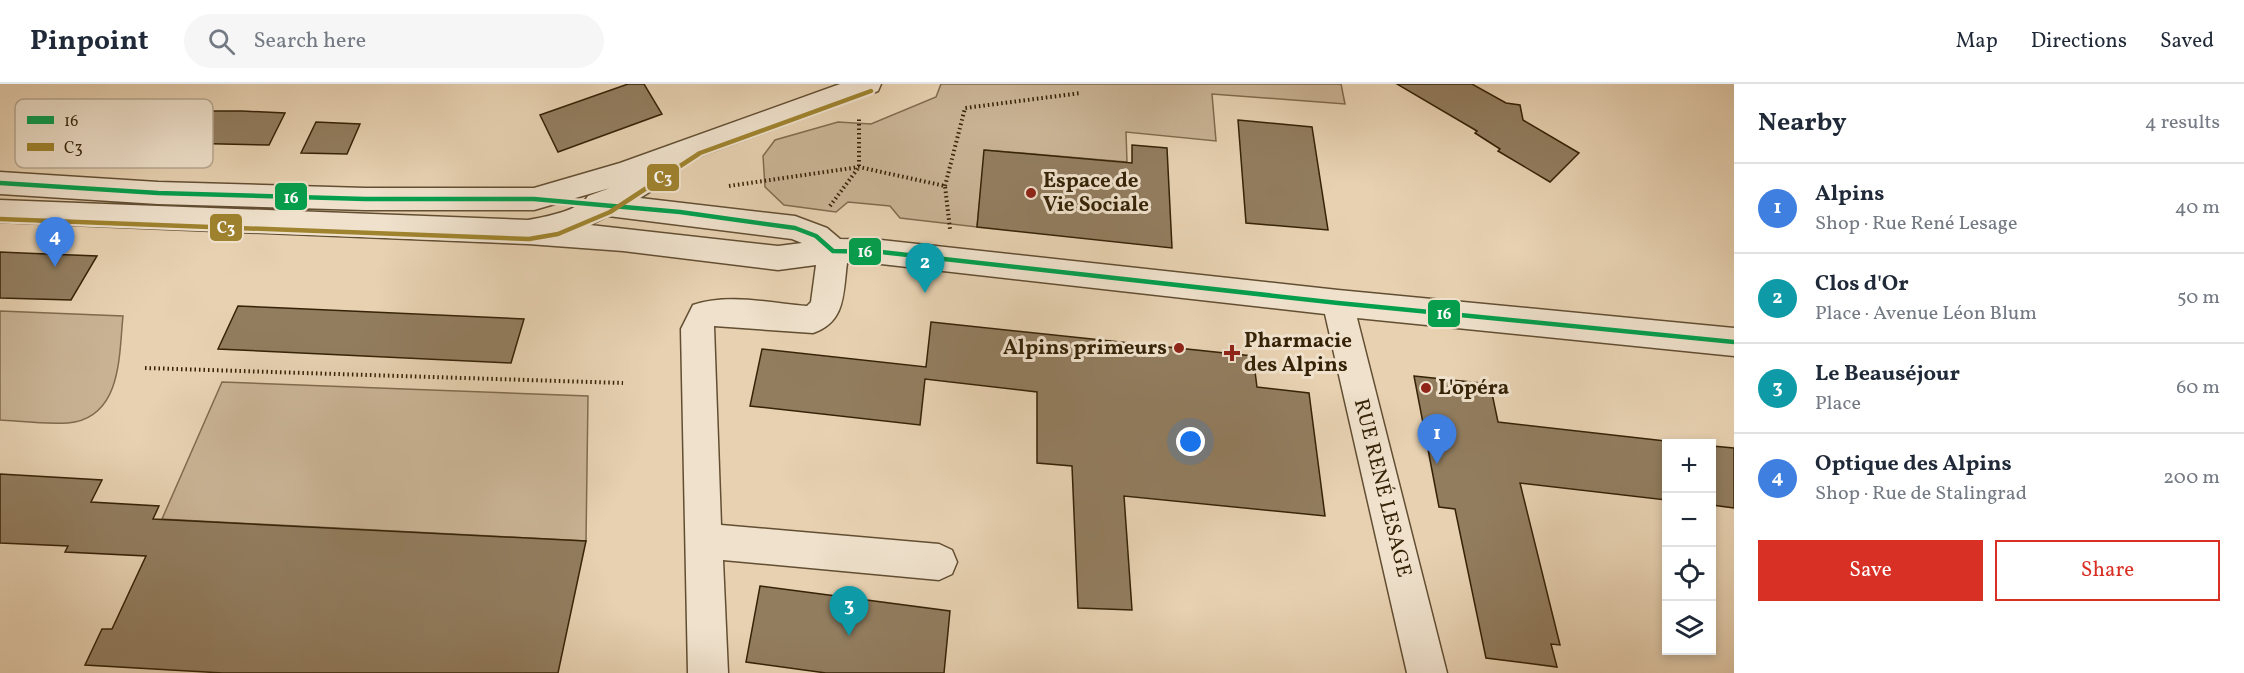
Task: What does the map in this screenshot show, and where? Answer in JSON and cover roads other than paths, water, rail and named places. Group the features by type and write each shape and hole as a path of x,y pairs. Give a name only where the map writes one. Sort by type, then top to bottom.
{"street":[{"path":"534,199 627,172 868,84"},
{"path":"528,232 556,227 606,205 697,146"},
{"path":"606,205 627,172"},
{"path":"0,183 158,193 353,199 534,199 606,205 795,228 816,237 833,251"},
{"path":"606,205 623,239"},
{"path":"0,211 528,232 623,239 778,258 833,251 881,252 1338,303 1734,342"},
{"path":"708,673 697,329 704,314 725,312 813,320 826,308 833,251"},
{"name":"RUE RENÉ LESAGE","path":"1338,303 1427,673"},
{"path":"704,541 939,562"}],"place":[{"name":"Espace de Vie Sociale","path":"1031,193"},
{"name":"Optique des Alpins","path":"55,267"},
{"name":"Clos d'Or","path":"925,293"},
{"name":"Alpins primeurs","path":"1179,348"},
{"name":"Pharmacie des Alpins","path":"1232,353"},
{"name":"L'opéra","path":"1426,388"},
{"name":"Alpins","path":"1437,464"},
{"name":"Le Beauséjour","path":"849,636"}]}
